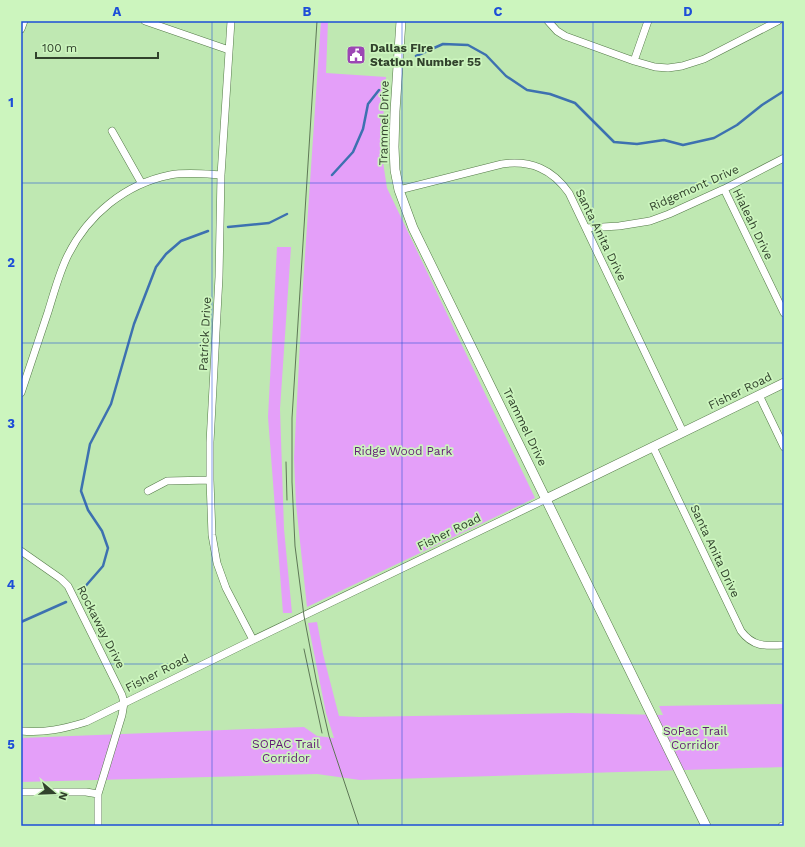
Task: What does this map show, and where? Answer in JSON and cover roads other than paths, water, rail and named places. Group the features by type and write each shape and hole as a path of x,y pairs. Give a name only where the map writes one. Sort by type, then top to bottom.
{"street":[{"path":"21,29 24,21"},
{"path":"145,21 229,50"},
{"name":"Patrick Drive","path":"231,21 221,175 219,277 210,442 210,480 212,535 217,563 226,588 253,640"},
{"name":"Trammel Drive","path":"401,21 394,147 395,170 399,190 413,228 706,826"},
{"path":"548,21 556,31 565,36 634,61 655,67 668,68 693,64 778,21"},
{"path":"634,61 648,21"},
{"path":"112,131 142,184"},
{"name":"Ridgemont Drive","path":"586,228 619,226 650,221 724,189 784,158"},
{"name":"Santa Anita Drive","path":"399,190 515,162 541,168 562,183 569,193 684,432"},
{"path":"21,393 61,272 74,245 91,221 115,198 142,184 170,175 221,175"},
{"name":"Hialeah Drive","path":"724,189 784,313"},
{"name":"Fisher Road","path":"21,731 36,732 59,730 86,722 784,383"},
{"path":"759,395 784,447"},
{"name":"Santa Anita Drive","path":"653,447 741,631 753,643 784,645"},
{"path":"148,491 167,482 210,480"},
{"name":"Rockaway Drive","path":"21,551 61,579 68,586 122,694 124,703"},
{"path":"98,826 98,794 122,715 124,703"},
{"path":"21,792 86,792 98,794"}],"waterway":[{"path":"416,56 443,44 468,45 486,55 506,76 527,90 550,94 575,103 614,142 637,144 664,140 683,145 714,138 737,125 762,105 784,91"},
{"path":"332,175 353,152 363,129 368,104 379,90"},
{"path":"228,227 269,223 287,214"},
{"path":"83,589 103,566 108,548 102,531 88,510 81,491 90,444 111,404 134,324 156,267 166,254 181,241 208,231"},
{"path":"21,622 66,602"}],"tram line":[{"path":"317,21 292,418 292,482 295,546 304,616 317,684 329,736 359,826"},
{"path":"286,462 287,500"},
{"path":"304,649 322,733"}],"place":[{"name":"Dallas Fire Station Number 55","path":"356,55"}],"park label":[{"name":"Ridge Wood Park","path":"403,451"},
{"name":"SoPac Trail Corridor","path":"695,738"},
{"name":"SOPAC Trail Corridor","path":"286,751"}]}
